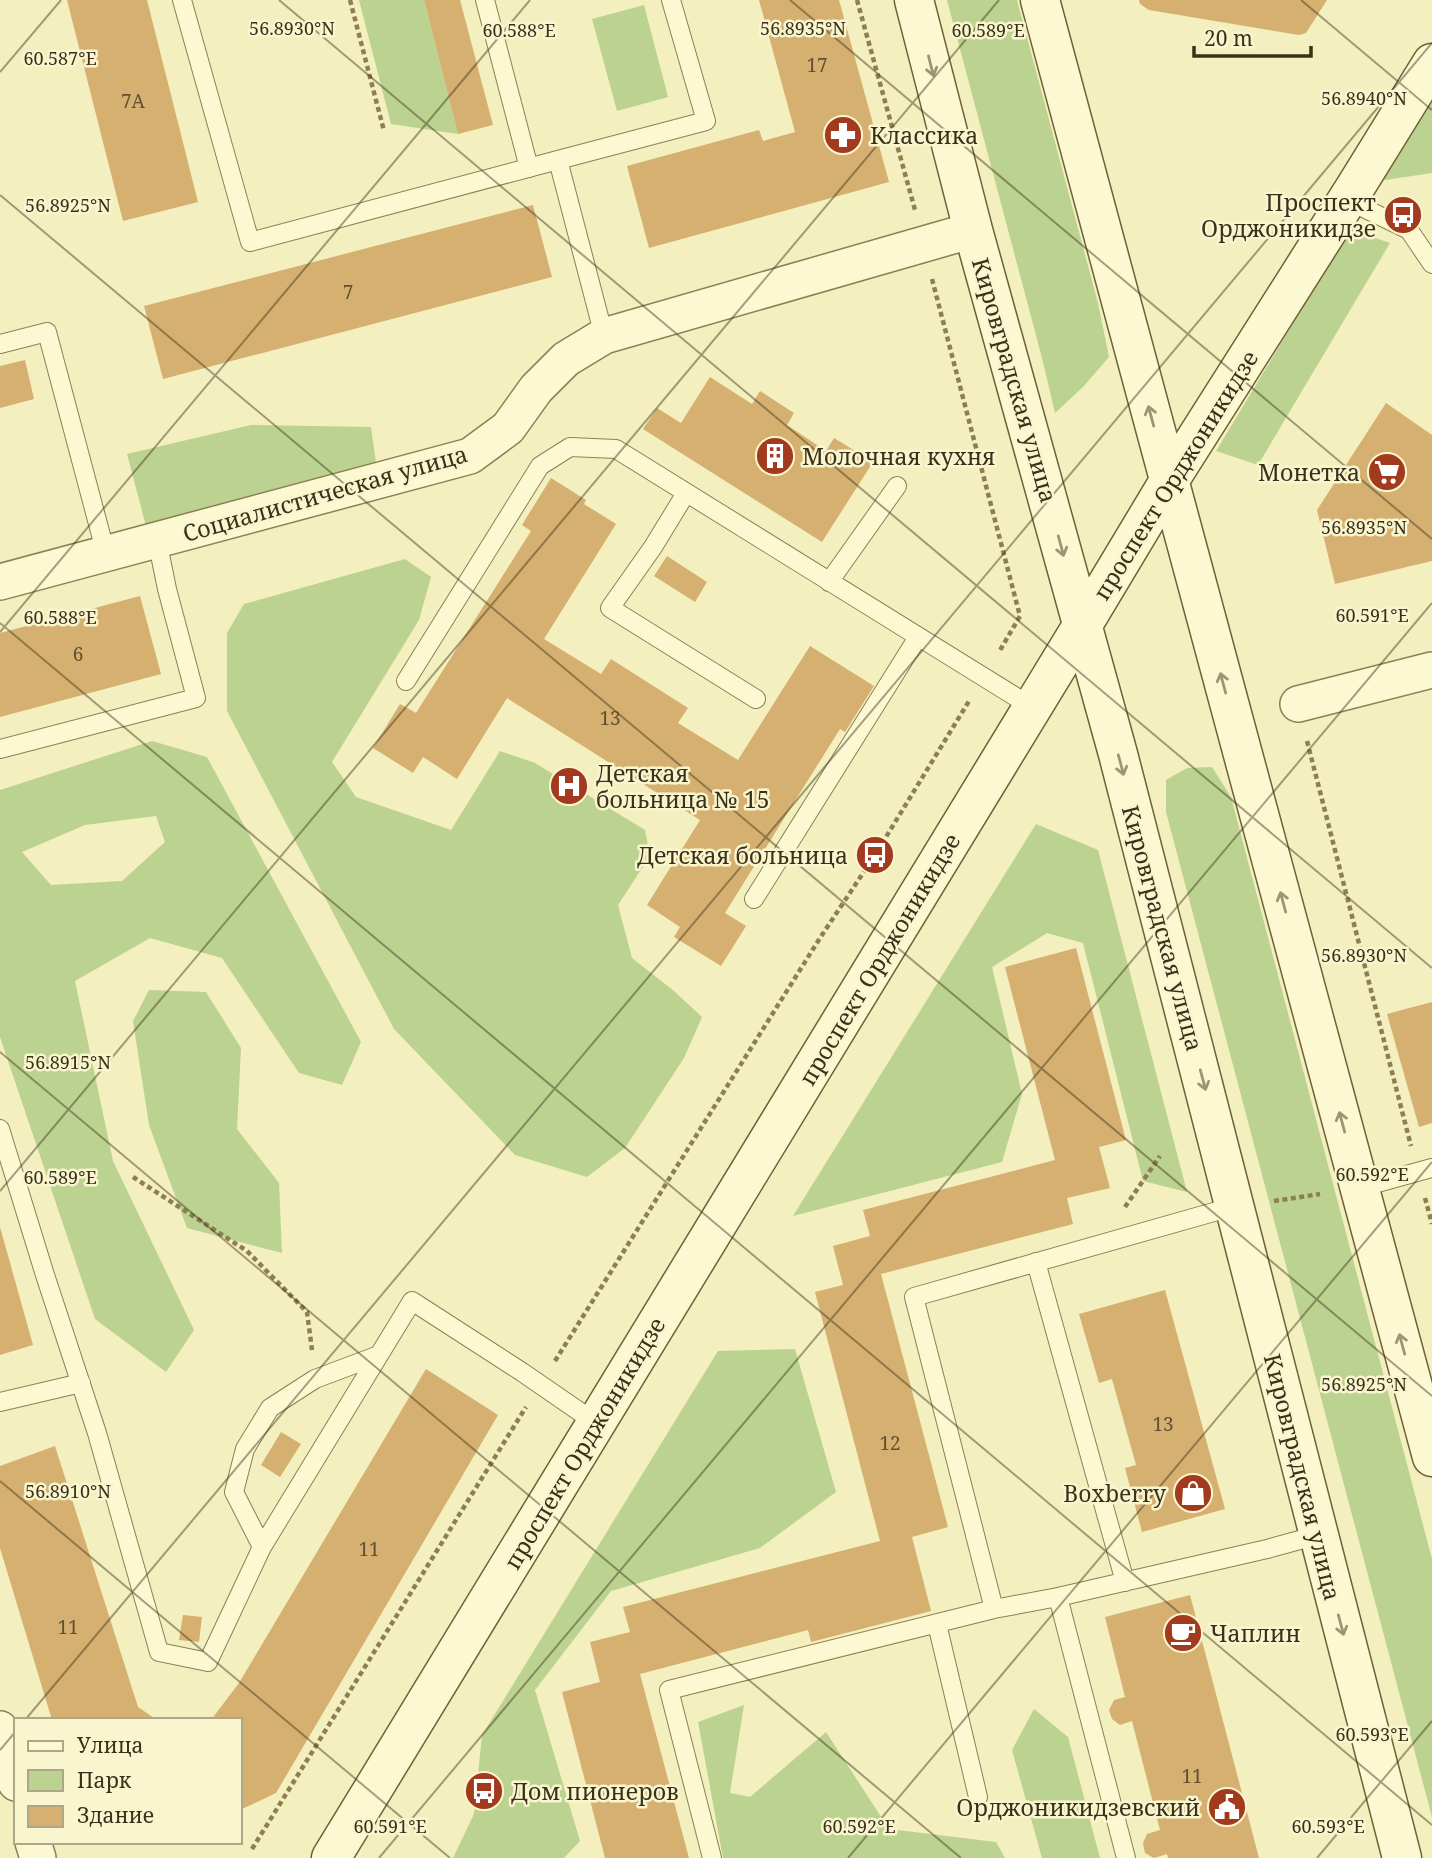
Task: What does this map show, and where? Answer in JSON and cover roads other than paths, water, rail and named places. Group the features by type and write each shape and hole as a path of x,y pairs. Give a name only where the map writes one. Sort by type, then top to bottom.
{"main road":[{"name":"Кировградская улица","path":"914,0 973,230 1118,754 1402,1858"},
{"path":"1040,0 1432,1457"},
{"name":"проспект Орджоникидзе","path":"331,1858 1169,481 1432,63"}],"street":[{"name":"Социалистическая улица","path":"0,582 470,456 508,428 536,389 566,359 604,337 973,230"},
{"path":"1298,704 1432,670"},
{"path":"0,1730 14,1776"}],"lane":[{"path":"182,0 250,242 706,121 671,0"},
{"path":"485,0 529,168"},
{"path":"558,160 604,337"},
{"path":"1347,200 1409,230 1432,264"},
{"path":"0,344 47,332 106,554"},
{"path":"405,681 540,466 570,447 616,449 1032,707"},
{"path":"829,582 897,486"},
{"path":"687,493 610,608 755,699"},
{"path":"0,749 196,698 167,589 158,540"},
{"path":"754,899 918,637"},
{"path":"0,1129 97,1433 159,1653 208,1662 262,1547 412,1301 596,1423"},
{"path":"1359,1188 1425,1170"},
{"path":"994,1609 914,1297 1235,1206"},
{"path":"1036,1262 1125,1582"},
{"path":"262,1547 234,1492 246,1449 270,1408 315,1379 379,1355"},
{"path":"0,1402 81,1382"},
{"path":"712,1858 669,1690 994,1609 1125,1582 1318,1535"},
{"path":"1058,1597 1126,1858"},
{"path":"937,1624 978,1797"}],"place":[{"name":"Классика","path":"843,135"},
{"name":"Проспект Орджоникидзе","path":"1403,215"},
{"name":"Молочная кухня","path":"775,456"},
{"name":"Монетка","path":"1387,472"},
{"name":"Детская больница № 15","path":"569,786"},
{"name":"Детская больница","path":"875,855"},
{"name":"Boxberry","path":"1193,1493"},
{"name":"Чаплин","path":"1183,1633"},
{"name":"Дом пионеров","path":"484,1791"},
{"name":"Орджоникидзевский","path":"1227,1807"}]}
